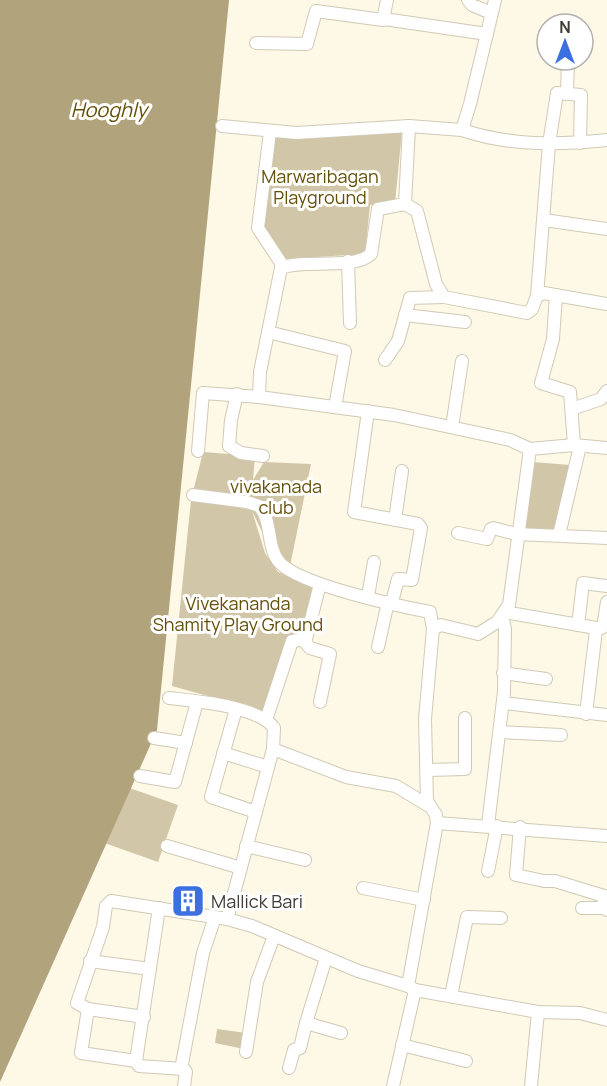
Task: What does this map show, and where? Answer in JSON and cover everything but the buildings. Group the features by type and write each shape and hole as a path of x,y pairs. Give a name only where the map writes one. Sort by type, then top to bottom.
{"street":[{"path":"384,19 387,0"},
{"path":"468,0 472,5 491,13"},
{"path":"462,130 495,0"},
{"path":"256,43 307,44 317,5 384,19 487,34"},
{"path":"567,92 568,72"},
{"path":"385,360 398,341 410,298 444,297 527,313 531,311 537,296 549,144 554,96 558,92 581,95 580,143"},
{"path":"222,126 270,132 323,132 409,126 462,130 503,141 549,144 607,140"},
{"path":"405,204 409,126"},
{"path":"270,132 258,228 283,266"},
{"path":"283,266 366,258 371,254 378,209 405,204 416,210 436,284 444,297"},
{"path":"544,220 607,229"},
{"path":"348,261 350,323"},
{"path":"260,396 260,372 280,269 283,266"},
{"path":"537,296 556,294 607,304"},
{"path":"556,294 553,339 541,383 570,391 577,446 559,535"},
{"path":"405,315 465,322"},
{"path":"268,332 345,351 335,407"},
{"path":"452,428 462,361"},
{"path":"572,409 601,399 607,391"},
{"path":"198,451 203,393 260,396 368,411 510,440 530,449 577,446 607,448"},
{"path":"237,394 231,420 229,446 240,453 263,456"},
{"path":"368,411 354,510 357,514 418,524 421,528 412,580 398,579 378,647"},
{"path":"433,629 441,625 478,634 503,614 510,598 516,534 526,488 530,449"},
{"path":"395,520 402,471"},
{"path":"193,495 247,502 259,506 266,519 280,563 320,584 433,614 425,719 429,806"},
{"path":"458,533 487,539 490,529 493,528 516,534 607,538"},
{"path":"368,596 374,562"},
{"path":"578,625 583,583 607,586"},
{"path":"304,641 320,584"},
{"path":"503,614 596,628 603,627 607,602"},
{"path":"488,871 503,703 505,629 503,614"},
{"path":"586,714 596,628"},
{"path":"266,720 292,641 304,641 310,648 330,654 320,702"},
{"path":"503,673 546,679"},
{"path":"169,698 236,710 266,720 274,728 273,749 241,868 221,918 203,953 181,1069"},
{"path":"140,776 175,782 197,702"},
{"path":"503,703 607,715"},
{"path":"236,710 212,798 256,812"},
{"path":"428,770 465,769 465,718"},
{"path":"500,732 561,735"},
{"path":"154,738 186,743"},
{"path":"273,749 346,777 396,786 429,806 436,814 402,1045 393,1086"},
{"path":"224,753 268,767"},
{"path":"436,823 520,827 607,836"},
{"path":"520,827 516,875 541,881 555,881 604,896 605,909 582,908"},
{"path":"167,846 241,868"},
{"path":"246,846 306,860"},
{"path":"363,888 424,900"},
{"path":"144,1017 88,1009 79,1006 77,1001 109,902 221,918 411,988 538,1012 570,1012 607,1020"},
{"path":"159,908 136,1061 139,1066 181,1069 186,1072 184,1086"},
{"path":"451,996 467,917 501,918"},
{"path":"246,1052 257,982 274,936"},
{"path":"289,1068 294,1050 300,1048 326,958"},
{"path":"90,961 150,969"},
{"path":"88,1009 81,1053 136,1061"},
{"path":"531,1086 538,1012"},
{"path":"306,1023 341,1033"},
{"path":"402,1045 466,1061"}],"green space":[{"name":"Marwaribagan Playground","path":"402,131 395,203 370,205 365,254 284,259 262,226 274,136"},
{"name":"Vivekananda Shamity Play Ground","path":"203,452 255,456 253,480 264,462 311,464 290,566 269,546 252,511 265,553 278,572 315,588 300,638 265,712 172,686 191,500 252,510 193,492"},
{"path":"533,462 570,465 557,530 520,528"},
{"path":"121,785 178,805 158,862 96,840"},
{"path":"217,1029 246,1033 244,1049 215,1043"}],"water":[{"name":"Hooghly","path":"0,0 229,0 157,730 0,1082"}],"place":[{"name":"Mallick Bari","path":"188,901"}],"park label":[{"name":"vivakanada club","path":"276,496"}]}
